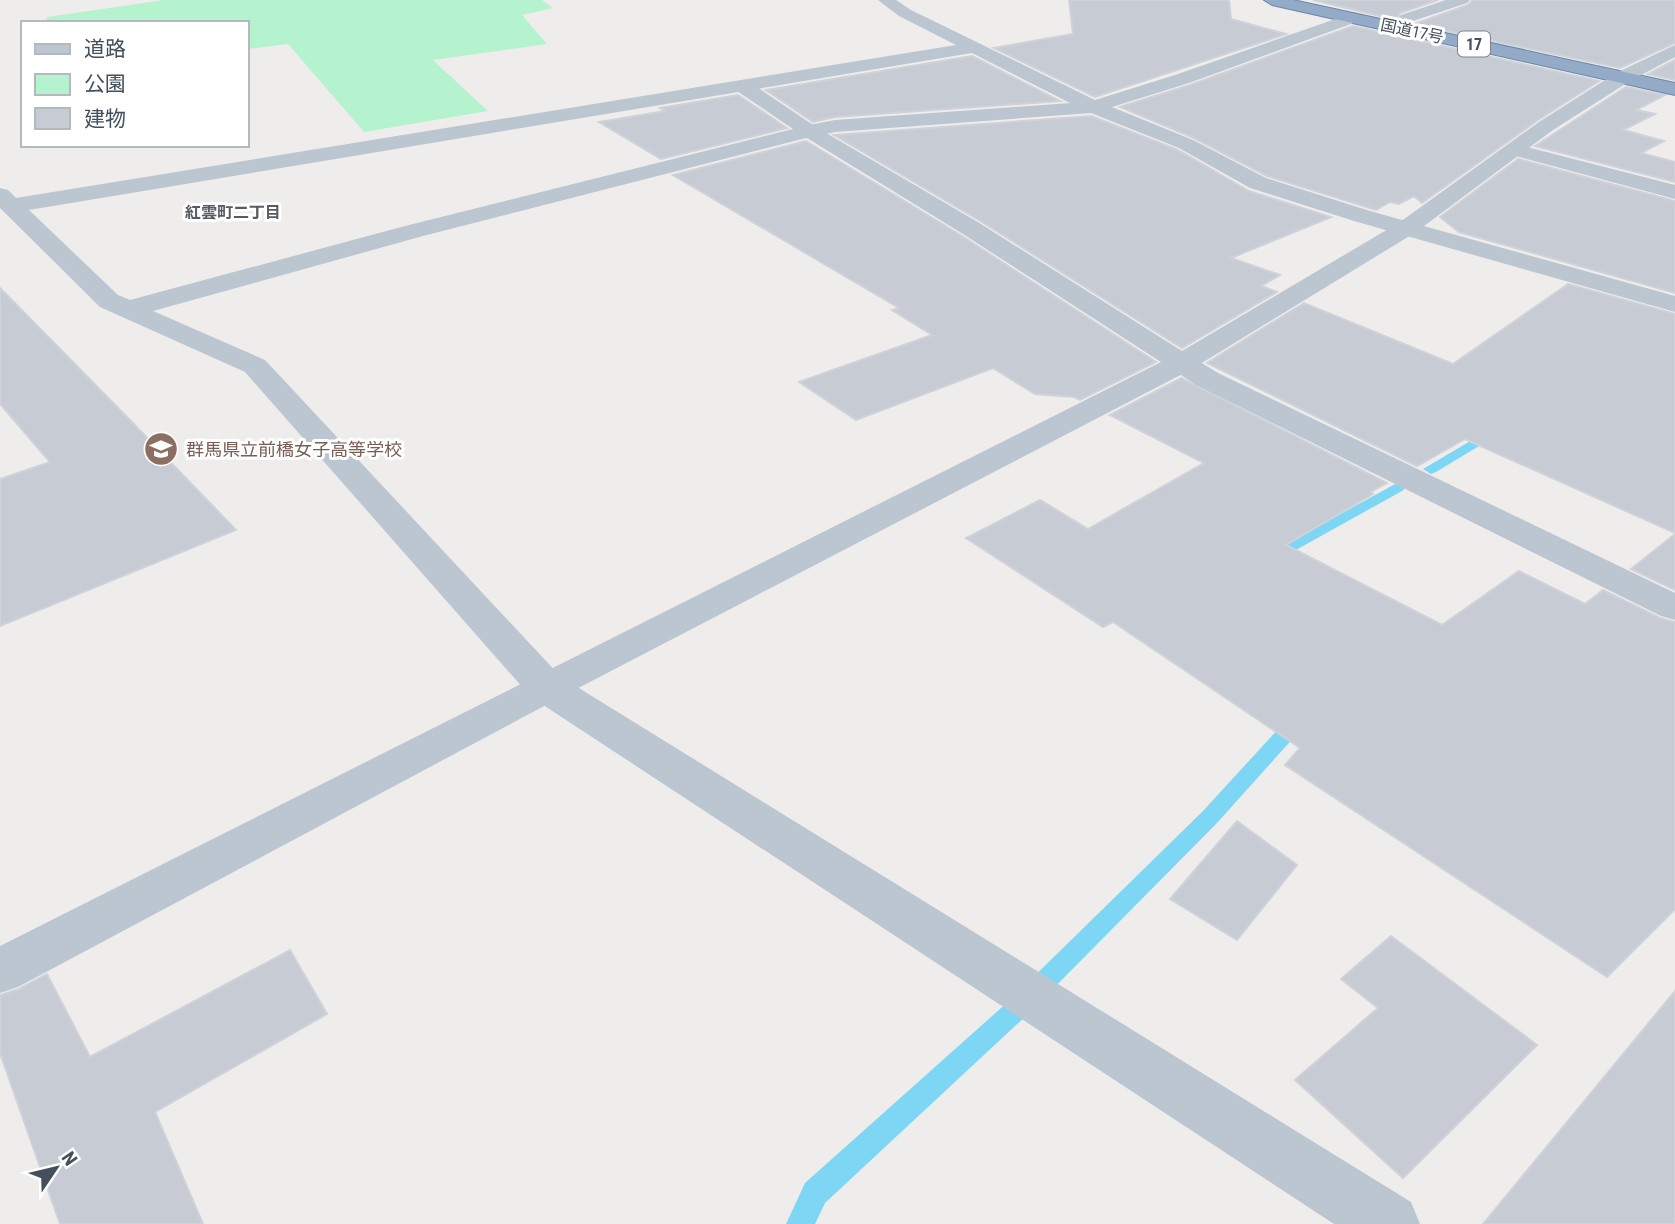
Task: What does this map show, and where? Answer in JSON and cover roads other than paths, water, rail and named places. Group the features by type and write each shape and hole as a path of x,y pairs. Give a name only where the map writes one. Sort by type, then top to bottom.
{"highway":[{"name":"国道17号","path":"1272,0 1631,73 1675,76"},
{"name":"国道17号","path":"1327,0 1631,73 1675,89"}],"street":[{"path":"886,0 972,48 1093,107 1186,144 1258,183 1362,216 1675,304"},
{"path":"1407,18 1462,0"},
{"path":"125,310 428,227 809,131 835,126 1093,107 1182,79 1353,18"},
{"path":"6,200 972,48"},
{"path":"0,971 546,687 1182,363 1408,227 1546,127 1631,73 1675,50"},
{"path":"741,85 809,131 972,229 1220,385 1675,608"},
{"path":"1515,150 1675,192"},
{"path":"6,200 109,300 125,310 255,366 546,687 1388,1224"}],"waterway":[{"path":"1431,469 1494,431"},
{"path":"1270,557 1397,488"},
{"path":"800,1224 815,1193 1019,1007 1210,817 1298,720"}],"place":[{"name":"群馬県立前橋女子高等学校","path":"161,449"}],"district":[{"name":"紅雲町二丁目","path":"233,212"}]}
